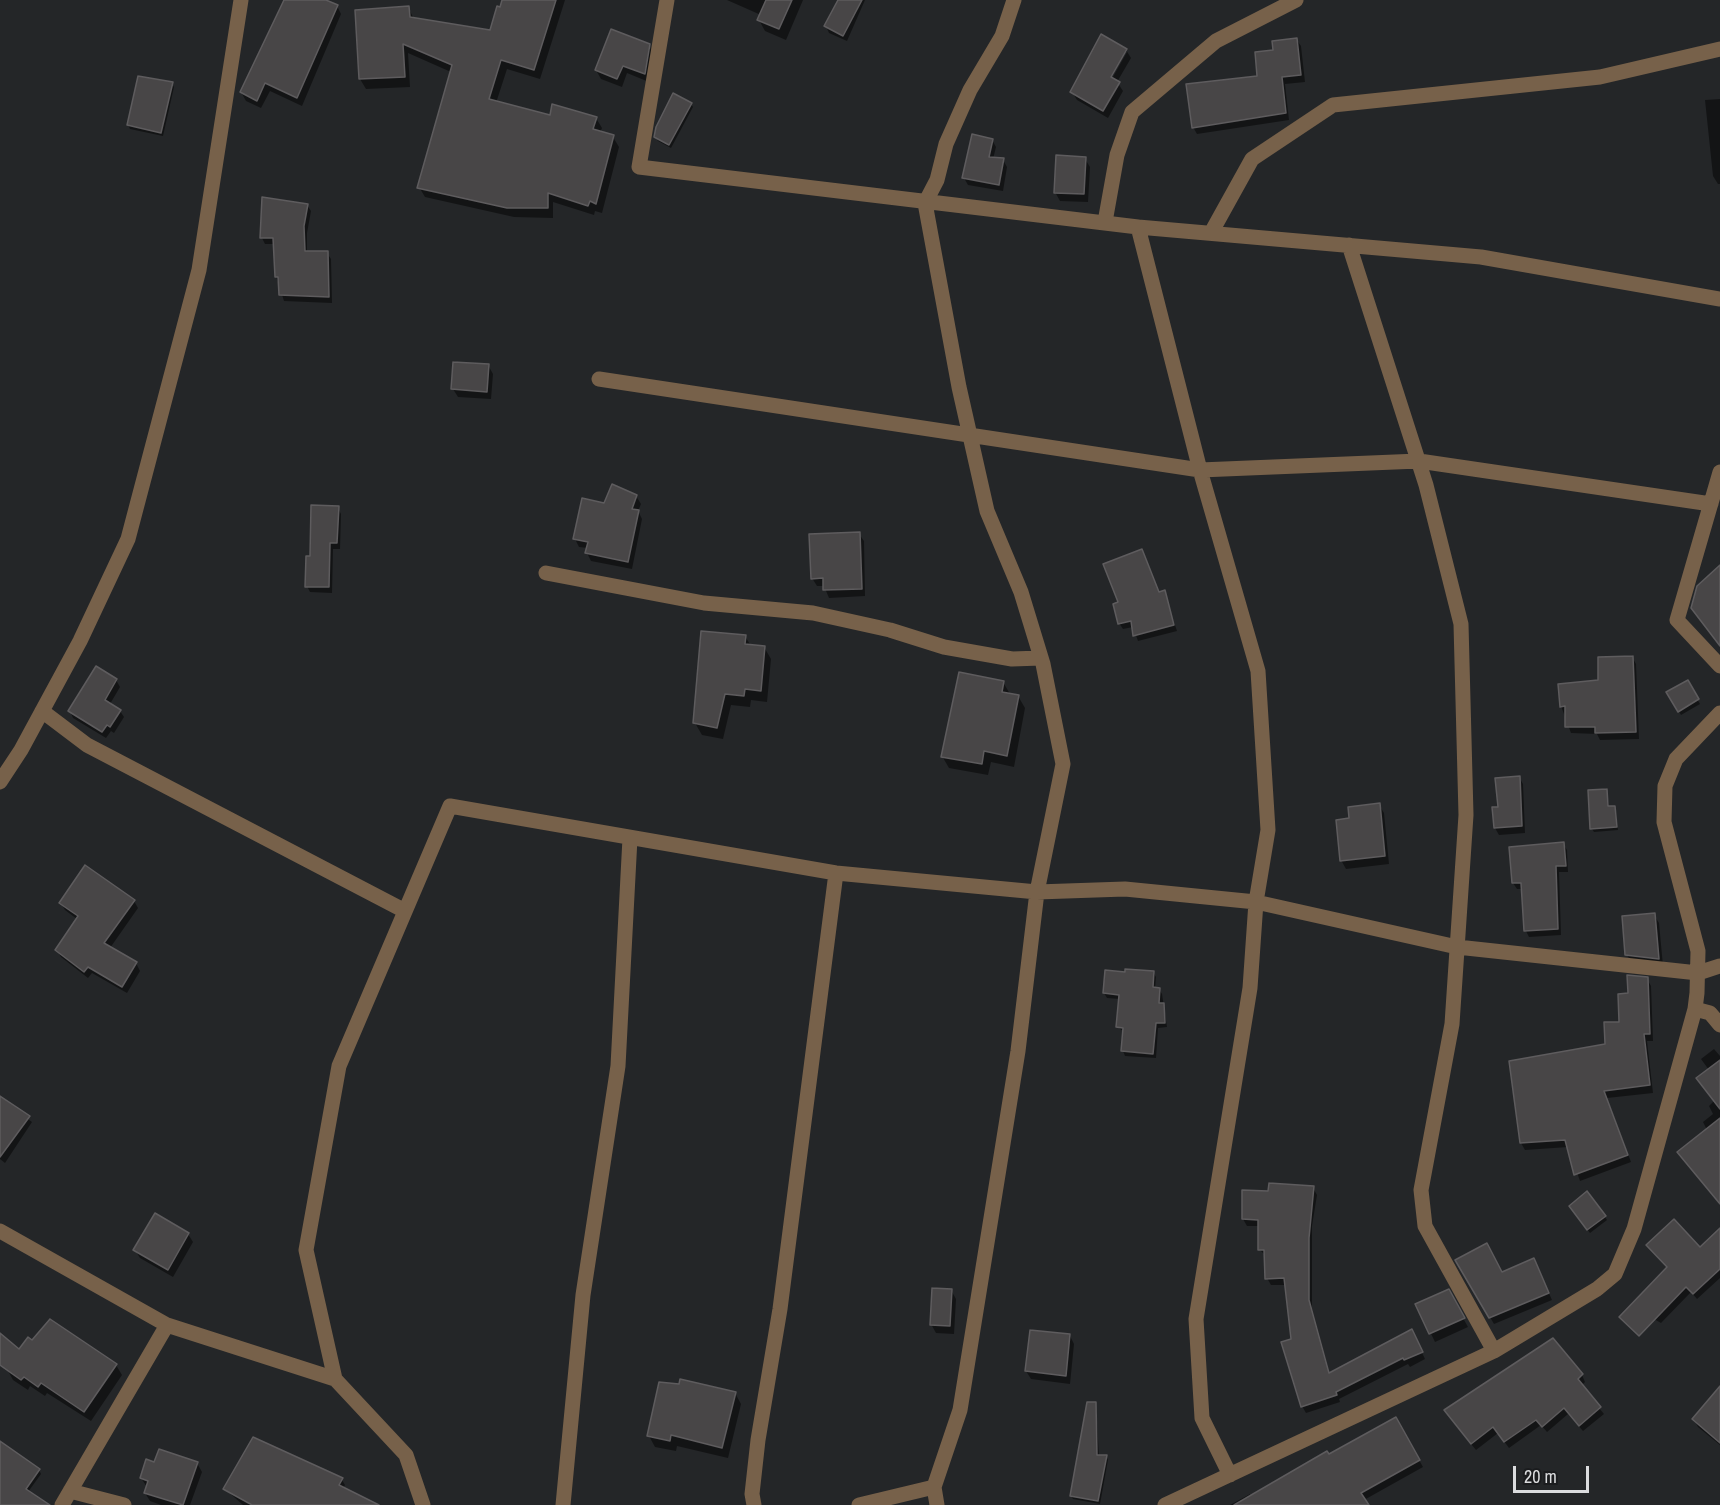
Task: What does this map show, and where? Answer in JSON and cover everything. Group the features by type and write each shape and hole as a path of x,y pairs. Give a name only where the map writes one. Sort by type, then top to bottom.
{"street":[{"path":"0,782 80,641 129,539 199,270 241,0"},
{"path":"668,0 639,167 1138,227 1481,257 1720,299"},
{"path":"937,1505 934,1487 960,1410 1018,1051 1037,892 1063,764 1041,658 1021,592 987,511 969,434 926,203 937,180 946,144 970,90 1002,36 1014,0"},
{"path":"1105,222 1118,156 1132,112 1216,41 1296,0"},
{"path":"1211,233 1252,159 1333,105 1600,77 1720,49"},
{"path":"1138,227 1150,266 1200,470 1258,671 1268,830 1256,902 1250,988 1196,1319 1202,1418 1230,1475"},
{"path":"1349,245 1419,460 1461,624 1466,815 1452,1024 1421,1190 1425,1226 1494,1351"},
{"path":"599,379 1200,470 1419,460 1564,480 1711,504"},
{"path":"1720,472 1677,620 1720,666"},
{"path":"546,573 704,603 813,613 890,630 944,647 1012,659 1041,658"},
{"path":"42,711 87,746 405,911"},
{"path":"1165,1505 1494,1351 1597,1289 1615,1274 1634,1229 1695,1009 1698,951 1664,822 1665,786 1676,759 1720,713"},
{"path":"335,1379 306,1250 339,1066 450,806 836,873 1037,892 1125,889 1256,902 1457,947 1698,974 1720,966"},
{"path":"563,1505 583,1295 618,1066 630,838"},
{"path":"753,1505 752,1494 758,1440 780,1309 836,873"},
{"path":"1695,1009 1710,1013 1720,1025"},
{"path":"0,1231 167,1325 335,1379 406,1455 423,1505"},
{"path":"62,1505 167,1325"},
{"path":"859,1505 934,1487"},
{"path":"70,1491 124,1505"}],"building":[{"path":"284,0 326,0 338,5 297,98 265,83 257,101 240,92"},
{"path":"502,0 556,0 534,70 501,60 489,99 550,115 552,104 597,117 593,129 614,135 596,204 590,201 588,206 548,193 548,208 507,208 417,188 452,65 403,44 405,77 359,79 355,10 409,6 410,17 490,30 497,6 500,7"},
{"path":"766,0 792,0 779,29 757,20"},
{"path":"838,0 862,0 843,36 824,26"},
{"path":"611,29 650,44 645,74 623,66 617,79 595,70"},
{"path":"1101,34 1127,49 1111,77 1120,82 1103,111 1070,92"},
{"path":"1297,38 1301,75 1282,77 1286,113 1192,128 1186,84 1257,76 1255,52 1273,50 1272,41"},
{"path":"138,76 173,82 161,133 127,125"},
{"path":"673,93 692,103 669,145 654,137 656,127"},
{"path":"972,134 993,139 989,157 1004,158 999,185 962,178"},
{"path":"1056,155 1086,157 1084,194 1054,193"},
{"path":"262,197 308,204 304,226 305,251 328,251 329,297 279,295 278,277 275,277 273,238 260,238"},
{"path":"453,362 489,364 487,392 451,389"},
{"path":"612,484 637,495 632,509 639,510 628,562 585,553 588,542 573,539 582,498 604,503"},
{"path":"311,505 339,506 337,543 330,543 329,587 305,587 306,556 310,556"},
{"path":"860,532 862,589 823,590 823,578 811,579 809,534"},
{"path":"1142,549 1159,592 1165,590 1174,625 1133,636 1131,621 1118,624 1113,604 1118,602 1103,564"},
{"path":"1720,565 1720,646 1691,608 1697,586"},
{"path":"701,631 746,635 745,644 765,646 761,691 745,689 744,696 725,694 717,728 693,723"},
{"path":"1633,656 1636,732 1595,733 1595,727 1565,727 1565,706 1560,707 1558,684 1598,680 1598,657"},
{"path":"96,666 117,679 105,700 121,710 110,727 107,725 102,732 68,711"},
{"path":"959,672 1004,681 1002,692 1019,695 1007,756 984,751 982,764 941,757"},
{"path":"1688,680 1699,699 1678,712 1666,692"},
{"path":"1520,776 1522,826 1494,828 1492,807 1498,807 1495,778"},
{"path":"1607,789 1608,806 1615,806 1617,827 1590,829 1588,790"},
{"path":"1380,803 1385,856 1340,861 1336,820 1349,818 1348,807"},
{"path":"1564,842 1566,866 1556,866 1558,929 1524,931 1521,883 1512,883 1509,847"},
{"path":"85,865 135,900 104,943 137,962 122,987 88,967 84,972 55,950 78,916 59,903"},
{"path":"1655,913 1659,959 1625,955 1622,916"},
{"path":"1125,969 1154,971 1153,987 1160,988 1159,1003 1164,1003 1165,1023 1156,1023 1153,1054 1121,1051 1123,1028 1116,1027 1119,995 1103,993 1105,970 1125,972"},
{"path":"1627,975 1648,977 1650,1034 1644,1034 1650,1085 1604,1091 1628,1155 1574,1175 1565,1140 1520,1143 1509,1061 1605,1044 1604,1022 1619,1022 1618,994 1628,993"},
{"path":"1720,1060 1720,1109 1696,1078"},
{"path":"0,1096 30,1116 0,1157"},
{"path":"1720,1118 1720,1204 1677,1152"},
{"path":"1269,1183 1314,1186 1309,1238 1309,1300 1329,1373 1412,1329 1423,1352 1404,1360 1403,1358 1336,1392 1337,1395 1301,1407 1281,1342 1291,1339 1284,1278 1265,1279 1264,1250 1258,1250 1258,1220 1242,1219 1242,1190 1268,1191"},
{"path":"1587,1191 1606,1216 1587,1230 1569,1206"},
{"path":"155,1213 189,1233 168,1270 133,1250"},
{"path":"1674,1219 1700,1247 1720,1228 1720,1269 1693,1294 1686,1287 1639,1336 1619,1317 1667,1267 1646,1245"},
{"path":"1487,1243 1502,1272 1534,1258 1549,1293 1489,1318 1455,1260"},
{"path":"932,1288 952,1289 950,1326 930,1325"},
{"path":"1449,1289 1465,1318 1429,1334 1415,1304"},
{"path":"50,1319 117,1364 84,1412 41,1383 38,1387 24,1377 21,1380 0,1365 0,1333 19,1349 28,1337 32,1340"},
{"path":"1030,1330 1070,1334 1066,1376 1025,1371"},
{"path":"1553,1338 1583,1374 1578,1379 1601,1407 1579,1426 1564,1408 1542,1427 1536,1420 1504,1442 1493,1427 1471,1444 1444,1410"},
{"path":"680,1379 736,1392 722,1448 671,1435 670,1441 647,1436 659,1382 679,1384"},
{"path":"1720,1386 1720,1443 1692,1419"},
{"path":"1087,1402 1096,1402 1097,1455 1107,1455 1098,1501 1070,1496"},
{"path":"1396,1417 1420,1460 1361,1493 1369,1505 1234,1505 1327,1451 1329,1454"},
{"path":"253,1437 343,1478 339,1485 379,1505 252,1505 223,1489"},
{"path":"0,1441 40,1469 26,1489 50,1505 0,1505"},
{"path":"159,1449 198,1462 183,1505 144,1493 148,1481 140,1478 146,1459 154,1462"}]}
